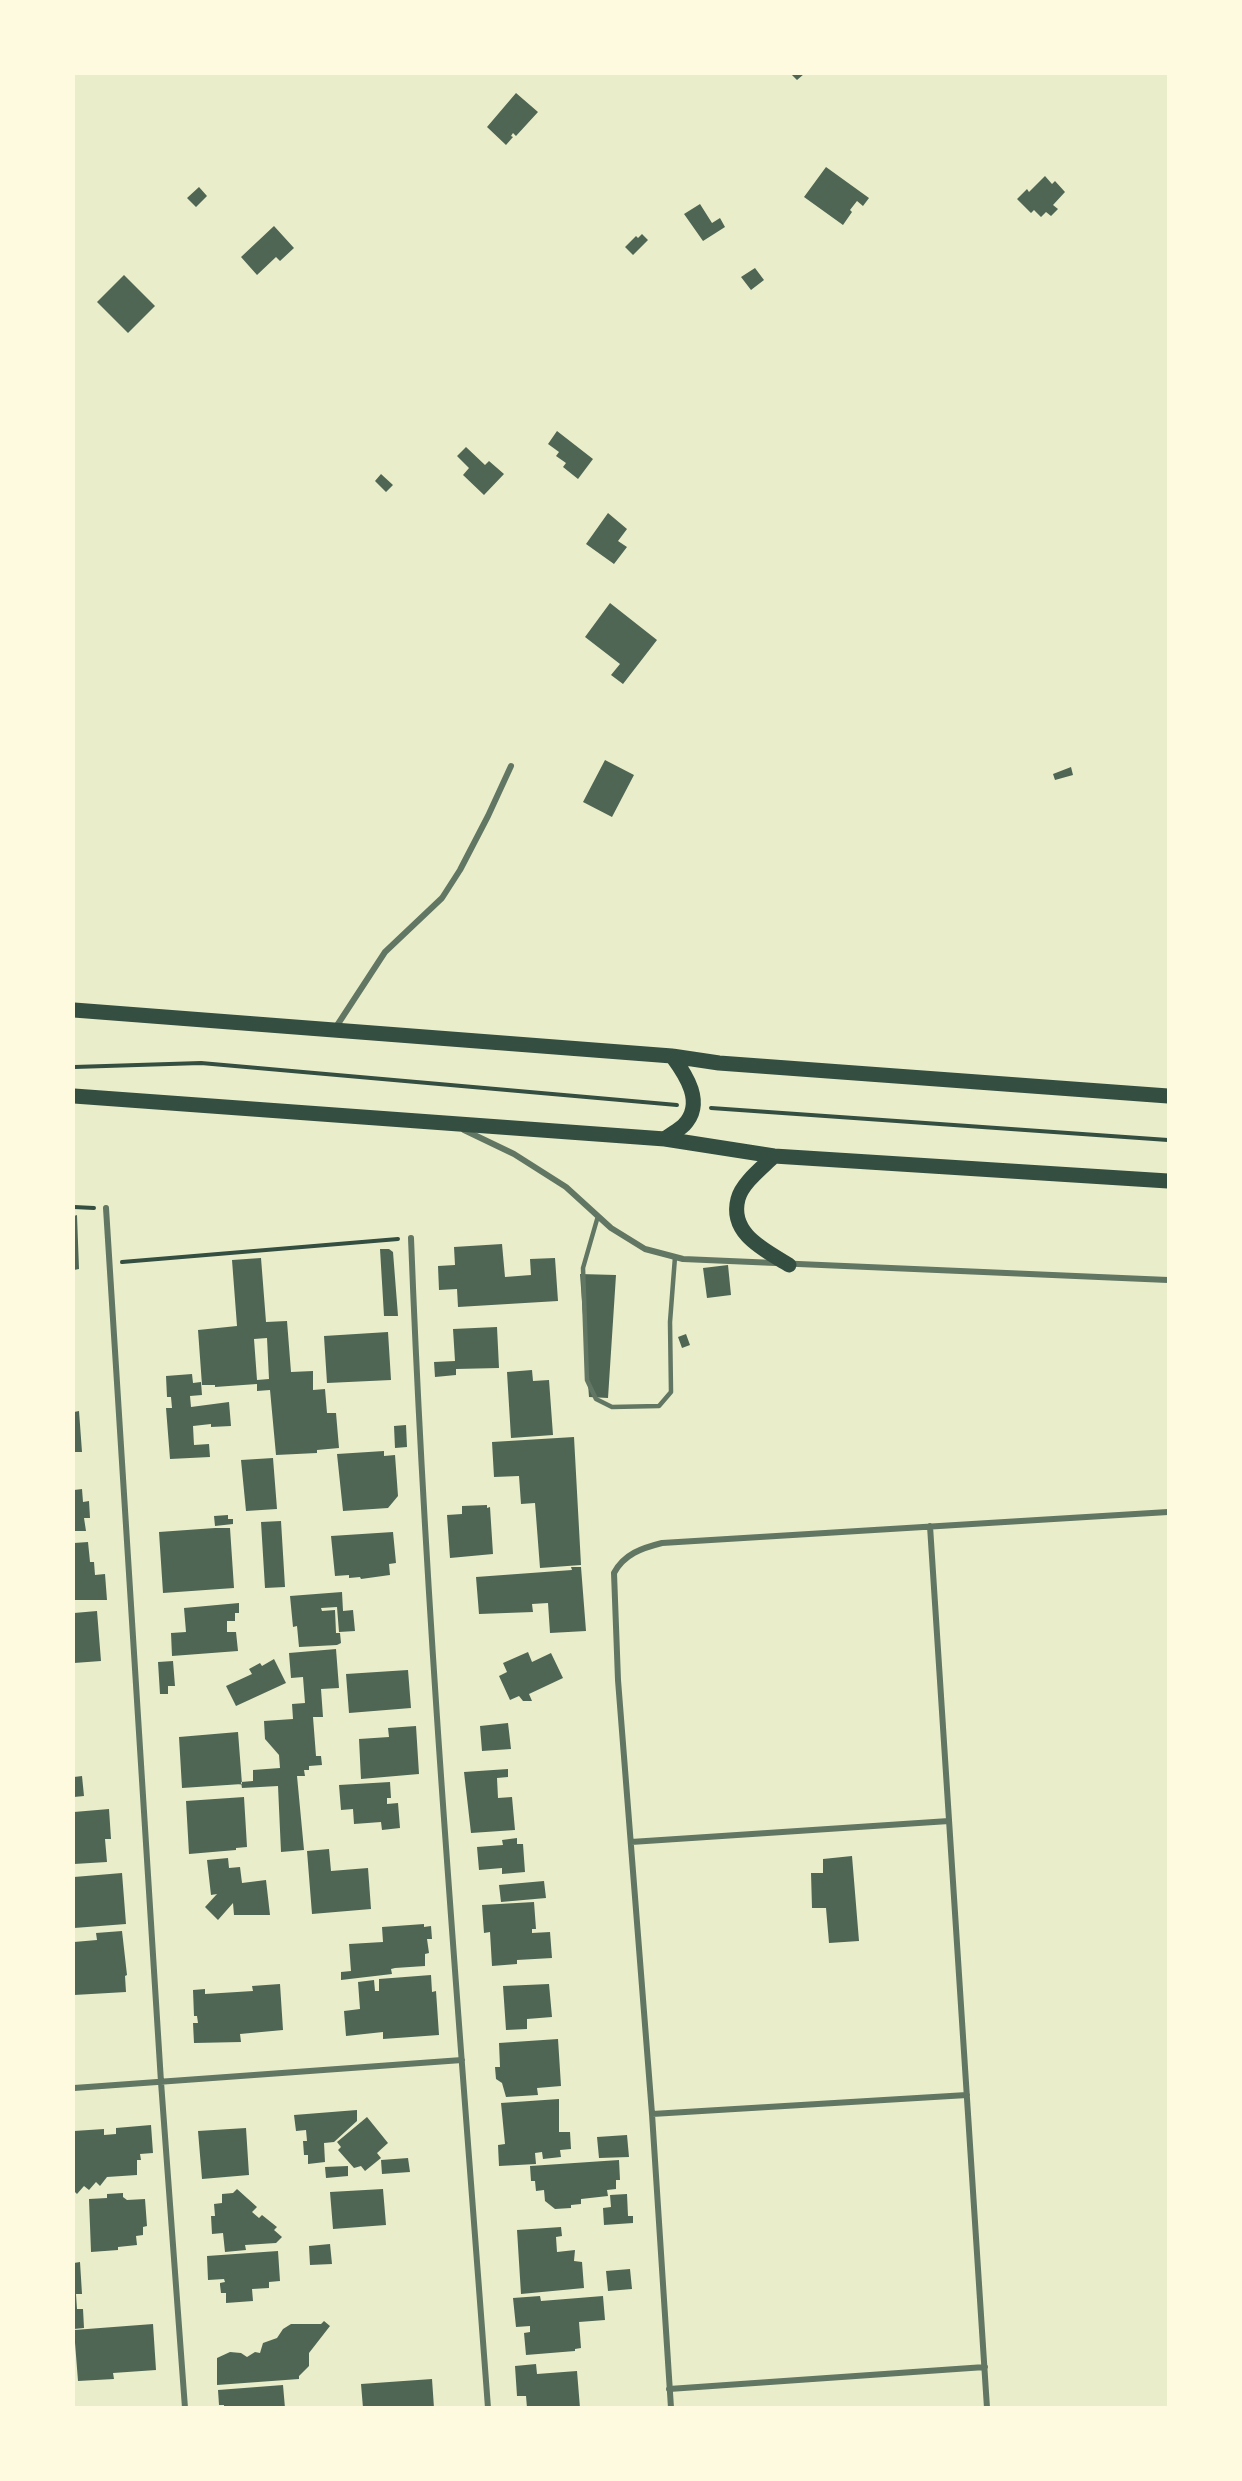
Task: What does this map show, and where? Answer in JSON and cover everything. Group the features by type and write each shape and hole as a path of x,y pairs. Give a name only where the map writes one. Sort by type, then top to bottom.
{"main road":[{"path":"74,1010 672,1056 719,1063 1168,1096"},
{"path":"665,1139 685,1124 694,1106 692,1088 672,1056"},
{"path":"74,1096 447,1121 665,1139 774,1156 1168,1181"},
{"path":"774,1156 751,1180 738,1198 737,1216 744,1233 756,1245 789,1265"}],"street":[{"path":"334,1030 385,952 441,898 460,870 511,766"},
{"path":"447,1121 514,1154 566,1187 611,1228 645,1249 675,1257 789,1265 1168,1280"},
{"path":"106,1208 161,2082 185,2408"},
{"path":"411,1238 417,1409 488,2408"},
{"path":"671,2408 652,2114 618,1680 614,1574 619,1564 638,1550 662,1543 1168,1512"},
{"path":"930,1526 987,2408"},
{"path":"631,1842 949,1821"},
{"path":"74,2088 462,2060"},
{"path":"652,2114 967,2095"},
{"path":"669,2389 985,2367"}],"lane":[{"path":"598,1216 583,1268 587,1380 596,1399 612,1407 659,1406 671,1392 670,1322 675,1257"}],"path":[{"path":"74,1067 201,1064 694,1106 1168,1140"},
{"path":"74,1207 106,1208"},
{"path":"109,1263 411,1238"}],"building":[{"path":"791,74 804,74 797,80"},
{"path":"516,93 538,112 516,136 513,133 511,136 513,137 506,145 487,127"},
{"path":"826,167 869,198 863,206 857,201 843,225 804,197"},
{"path":"1045,176 1052,184 1055,181 1065,192 1053,205 1058,209 1051,216 1046,212 1041,217 1034,210 1031,213 1017,199 1027,189 1029,192"},
{"path":"199,187 207,196 196,207 187,198"},
{"path":"700,204 712,223 720,218 725,227 703,241 684,214"},
{"path":"274,226 294,248 280,261 276,257 257,275 241,257"},
{"path":"642,234 648,240 633,255 625,247 636,236 638,238"},
{"path":"755,268 764,280 751,290 741,277"},
{"path":"124,275 155,306 128,333 97,302"},
{"path":"557,431 593,459 578,479 563,467 566,463 556,456 559,452 548,444"},
{"path":"466,447 485,465 489,461 504,474 484,495 463,475 469,468 457,456"},
{"path":"381,474 393,485 386,492 375,481"},
{"path":"608,513 627,529 618,541 627,547 614,564 586,544"},
{"path":"610,603 657,640 623,684 611,675 620,664 585,637"},
{"path":"605,760 634,775 612,817 583,802"},
{"path":"1071,767 1073,775 1055,780 1053,774"},
{"path":"77,1215 79,1269 74,1270 74,1216"},
{"path":"502,1244 505,1277 531,1275 530,1259 555,1258 558,1301 458,1307 457,1289 439,1290 438,1266 455,1265 454,1247"},
{"path":"380,1249 389,1249 393,1252 398,1316 384,1316"},
{"path":"261,1258 266,1322 287,1321 291,1372 313,1371 313,1390 325,1389 327,1413 336,1413 339,1448 317,1450 317,1453 276,1455 270,1390 257,1391 257,1384 215,1387 215,1385 202,1385 198,1330 237,1326 232,1260","holes":["267,1338 269,1379 257,1380 254,1339"]},
{"path":"728,1265 731,1295 707,1298 703,1268"},
{"path":"580,1274 616,1275 608,1398 589,1397"},
{"path":"497,1327 499,1368 456,1369 456,1375 435,1377 434,1362 455,1361 453,1329"},
{"path":"388,1332 391,1380 327,1383 324,1336"},
{"path":"686,1334 690,1345 682,1348 678,1337"},
{"path":"532,1370 533,1381 549,1380 553,1435 511,1438 507,1372"},
{"path":"192,1374 193,1383 201,1382 202,1395 190,1396 191,1407 229,1402 231,1426 211,1427 211,1424 193,1426 194,1445 209,1444 210,1457 170,1459 166,1408 172,1408 171,1397 167,1397 166,1376"},
{"path":"79,1411 82,1452 74,1452 74,1412"},
{"path":"406,1425 407,1447 395,1448 394,1426"},
{"path":"574,1437 581,1565 540,1568 535,1503 521,1504 519,1476 494,1477 492,1442"},
{"path":"384,1451 384,1456 395,1455 398,1496 388,1508 343,1511 337,1454"},
{"path":"273,1458 277,1509 246,1511 241,1460"},
{"path":"82,1489 83,1502 89,1501 90,1518 84,1518 86,1531 74,1531 74,1490"},
{"path":"487,1505 487,1508 490,1507 493,1554 450,1558 447,1515 462,1514 462,1506"},
{"path":"228,1515 228,1519 233,1519 233,1524 215,1526 214,1516"},
{"path":"281,1521 285,1587 265,1588 261,1522"},
{"path":"230,1528 234,1588 163,1593 159,1532"},
{"path":"393,1532 396,1563 389,1564 390,1575 361,1579 360,1577 349,1578 349,1575 335,1576 331,1536"},
{"path":"88,1542 90,1562 94,1562 95,1575 105,1574 107,1600 74,1600 74,1543"},
{"path":"571,1567 581,1567 586,1631 550,1633 548,1603 532,1604 533,1612 479,1614 476,1577 572,1570"},
{"path":"342,1592 343,1611 353,1610 355,1631 339,1632 337,1607 321,1608 322,1611 335,1610 336,1633 340,1633 341,1643 299,1647 297,1626 293,1627 290,1596"},
{"path":"239,1603 239,1613 235,1613 235,1621 227,1621 227,1632 236,1632 238,1651 172,1656 171,1633 186,1632 184,1608"},
{"path":"97,1611 101,1661 74,1663 74,1613"},
{"path":"336,1649 339,1688 321,1689 323,1717 313,1717 316,1756 321,1756 322,1765 309,1766 309,1770 304,1770 305,1776 297,1776 304,1850 281,1852 278,1786 242,1788 241,1782 253,1781 253,1770 280,1768 279,1755 265,1739 264,1721 293,1719 292,1704 305,1703 303,1677 291,1678 289,1653"},
{"path":"528,1652 532,1662 551,1653 563,1678 529,1694 532,1701 523,1701 519,1696 510,1700 499,1676 507,1672 503,1663"},
{"path":"274,1659 286,1683 236,1706 226,1686 252,1674 249,1669 260,1663 262,1666"},
{"path":"173,1661 175,1686 168,1686 168,1694 160,1694 158,1662"},
{"path":"408,1670 411,1708 349,1713 346,1674"},
{"path":"508,1723 511,1749 482,1751 480,1726"},
{"path":"416,1726 419,1774 361,1779 359,1739 389,1737 388,1728"},
{"path":"238,1732 242,1784 182,1788 179,1737"},
{"path":"508,1769 508,1777 497,1778 498,1798 512,1797 515,1830 471,1833 464,1772"},
{"path":"82,1776 84,1796 74,1797 74,1777"},
{"path":"390,1782 391,1798 387,1798 387,1804 398,1803 400,1828 382,1830 381,1822 354,1824 353,1809 341,1810 339,1785"},
{"path":"244,1797 247,1847 189,1854 186,1801"},
{"path":"109,1809 111,1839 105,1839 107,1862 74,1864 74,1812"},
{"path":"517,1838 517,1844 523,1844 525,1872 502,1874 502,1868 479,1870 477,1847 503,1845 502,1840"},
{"path":"329,1849 331,1871 368,1868 371,1909 312,1914 307,1851"},
{"path":"852,1856 859,1941 829,1943 826,1908 812,1908 811,1873 823,1873 823,1859"},
{"path":"228,1858 229,1868 240,1867 242,1883 266,1880 270,1915 234,1915 233,1903 218,1920 205,1907 217,1894 211,1895 207,1860"},
{"path":"122,1873 126,1924 74,1928 74,1877"},
{"path":"544,1881 546,1898 501,1902 499,1885"},
{"path":"534,1902 536,1929 532,1929 532,1933 550,1932 552,1958 517,1960 517,1964 492,1966 490,1932 484,1933 482,1905"},
{"path":"424,1924 424,1927 431,1926 432,1939 427,1939 429,1953 425,1954 425,1966 395,1968 391,1969 392,1974 341,1980 341,1972 351,1971 349,1944 383,1942 382,1927"},
{"path":"122,1931 127,1975 125,1976 126,1992 74,1995 74,1942 97,1940 96,1933"},
{"path":"431,1975 432,1992 436,1991 439,2035 383,2039 383,2032 346,2036 344,2011 360,2009 358,1982 374,1980 375,1991 379,1991 379,1979"},
{"path":"280,1984 283,2030 240,2034 241,2042 194,2043 193,2023 198,2023 197,2016 194,2016 193,1990 205,1989 205,1994 253,1991 252,1986"},
{"path":"549,1984 552,2017 527,2019 527,2029 506,2030 503,1986"},
{"path":"558,2039 561,2086 537,2088 538,2095 506,2097 502,2083 496,2079 495,2067 500,2067 499,2043"},
{"path":"559,2099 559,2132 570,2132 571,2149 560,2150 561,2157 543,2159 542,2152 535,2153 536,2164 499,2166 498,2145 505,2144 501,2103"},
{"path":"357,2110 357,2121 334,2142 324,2143 325,2162 308,2164 308,2155 304,2155 303,2141 307,2141 306,2130 296,2131 294,2115"},
{"path":"367,2117 388,2143 377,2153 381,2158 365,2171 361,2166 354,2168 338,2150 341,2147 337,2142"},
{"path":"151,2125 153,2153 140,2154 141,2160 137,2160 137,2175 107,2177 100,2186 96,2182 89,2190 84,2186 77,2194 74,2191 74,2131 104,2129 104,2135 116,2134 116,2128"},
{"path":"246,2128 249,2175 202,2179 198,2131"},
{"path":"627,2135 629,2157 599,2158 597,2137"},
{"path":"408,2158 410,2172 382,2174 381,2160"},
{"path":"619,2160 620,2180 616,2180 616,2189 607,2190 608,2196 581,2199 581,2204 571,2205 571,2208 555,2209 545,2201 544,2190 536,2191 535,2181 531,2181 530,2166"},
{"path":"348,2166 348,2176 326,2178 325,2167"},
{"path":"237,2189 257,2207 252,2212 259,2218 262,2215 277,2227 274,2230 282,2237 276,2243 245,2245 246,2250 225,2252 223,2233 212,2234 211,2216 215,2216 214,2204 222,2203 222,2194 233,2193"},
{"path":"383,2189 386,2225 333,2229 330,2192"},
{"path":"123,2193 123,2197 127,2200 145,2199 147,2226 143,2227 143,2235 136,2236 137,2245 118,2247 118,2250 91,2252 89,2199 107,2198 107,2194"},
{"path":"627,2194 628,2216 633,2216 633,2223 604,2225 603,2208 611,2207 610,2195"},
{"path":"561,2227 562,2236 556,2237 557,2252 575,2250 574,2261 582,2262 584,2288 521,2294 517,2230"},
{"path":"330,2244 332,2264 310,2265 309,2246"},
{"path":"278,2251 280,2281 269,2282 269,2288 252,2289 253,2301 226,2303 226,2293 221,2293 220,2285 225,2282 224,2279 208,2280 207,2256"},
{"path":"80,2262 82,2294 76,2294 77,2309 83,2309 84,2328 74,2329 74,2263"},
{"path":"630,2269 632,2289 608,2291 606,2271"},
{"path":"540,2296 541,2301 603,2296 605,2320 579,2322 581,2348 575,2351 526,2355 524,2333 530,2332 530,2326 516,2327 513,2298"},
{"path":"324,2321 330,2326 309,2353 309,2366 299,2376 299,2379 217,2385 217,2358 230,2352 241,2353 247,2357 255,2352 260,2353 263,2343 277,2338 283,2329 291,2324 321,2324"},
{"path":"153,2324 156,2370 113,2373 114,2379 78,2381 74,2330"},
{"path":"536,2364 537,2374 577,2371 580,2408 527,2408 526,2396 517,2396 515,2366"},
{"path":"432,2379 434,2408 363,2408 361,2384"},
{"path":"283,2385 285,2408 224,2408 224,2405 219,2405 218,2390"}]}
